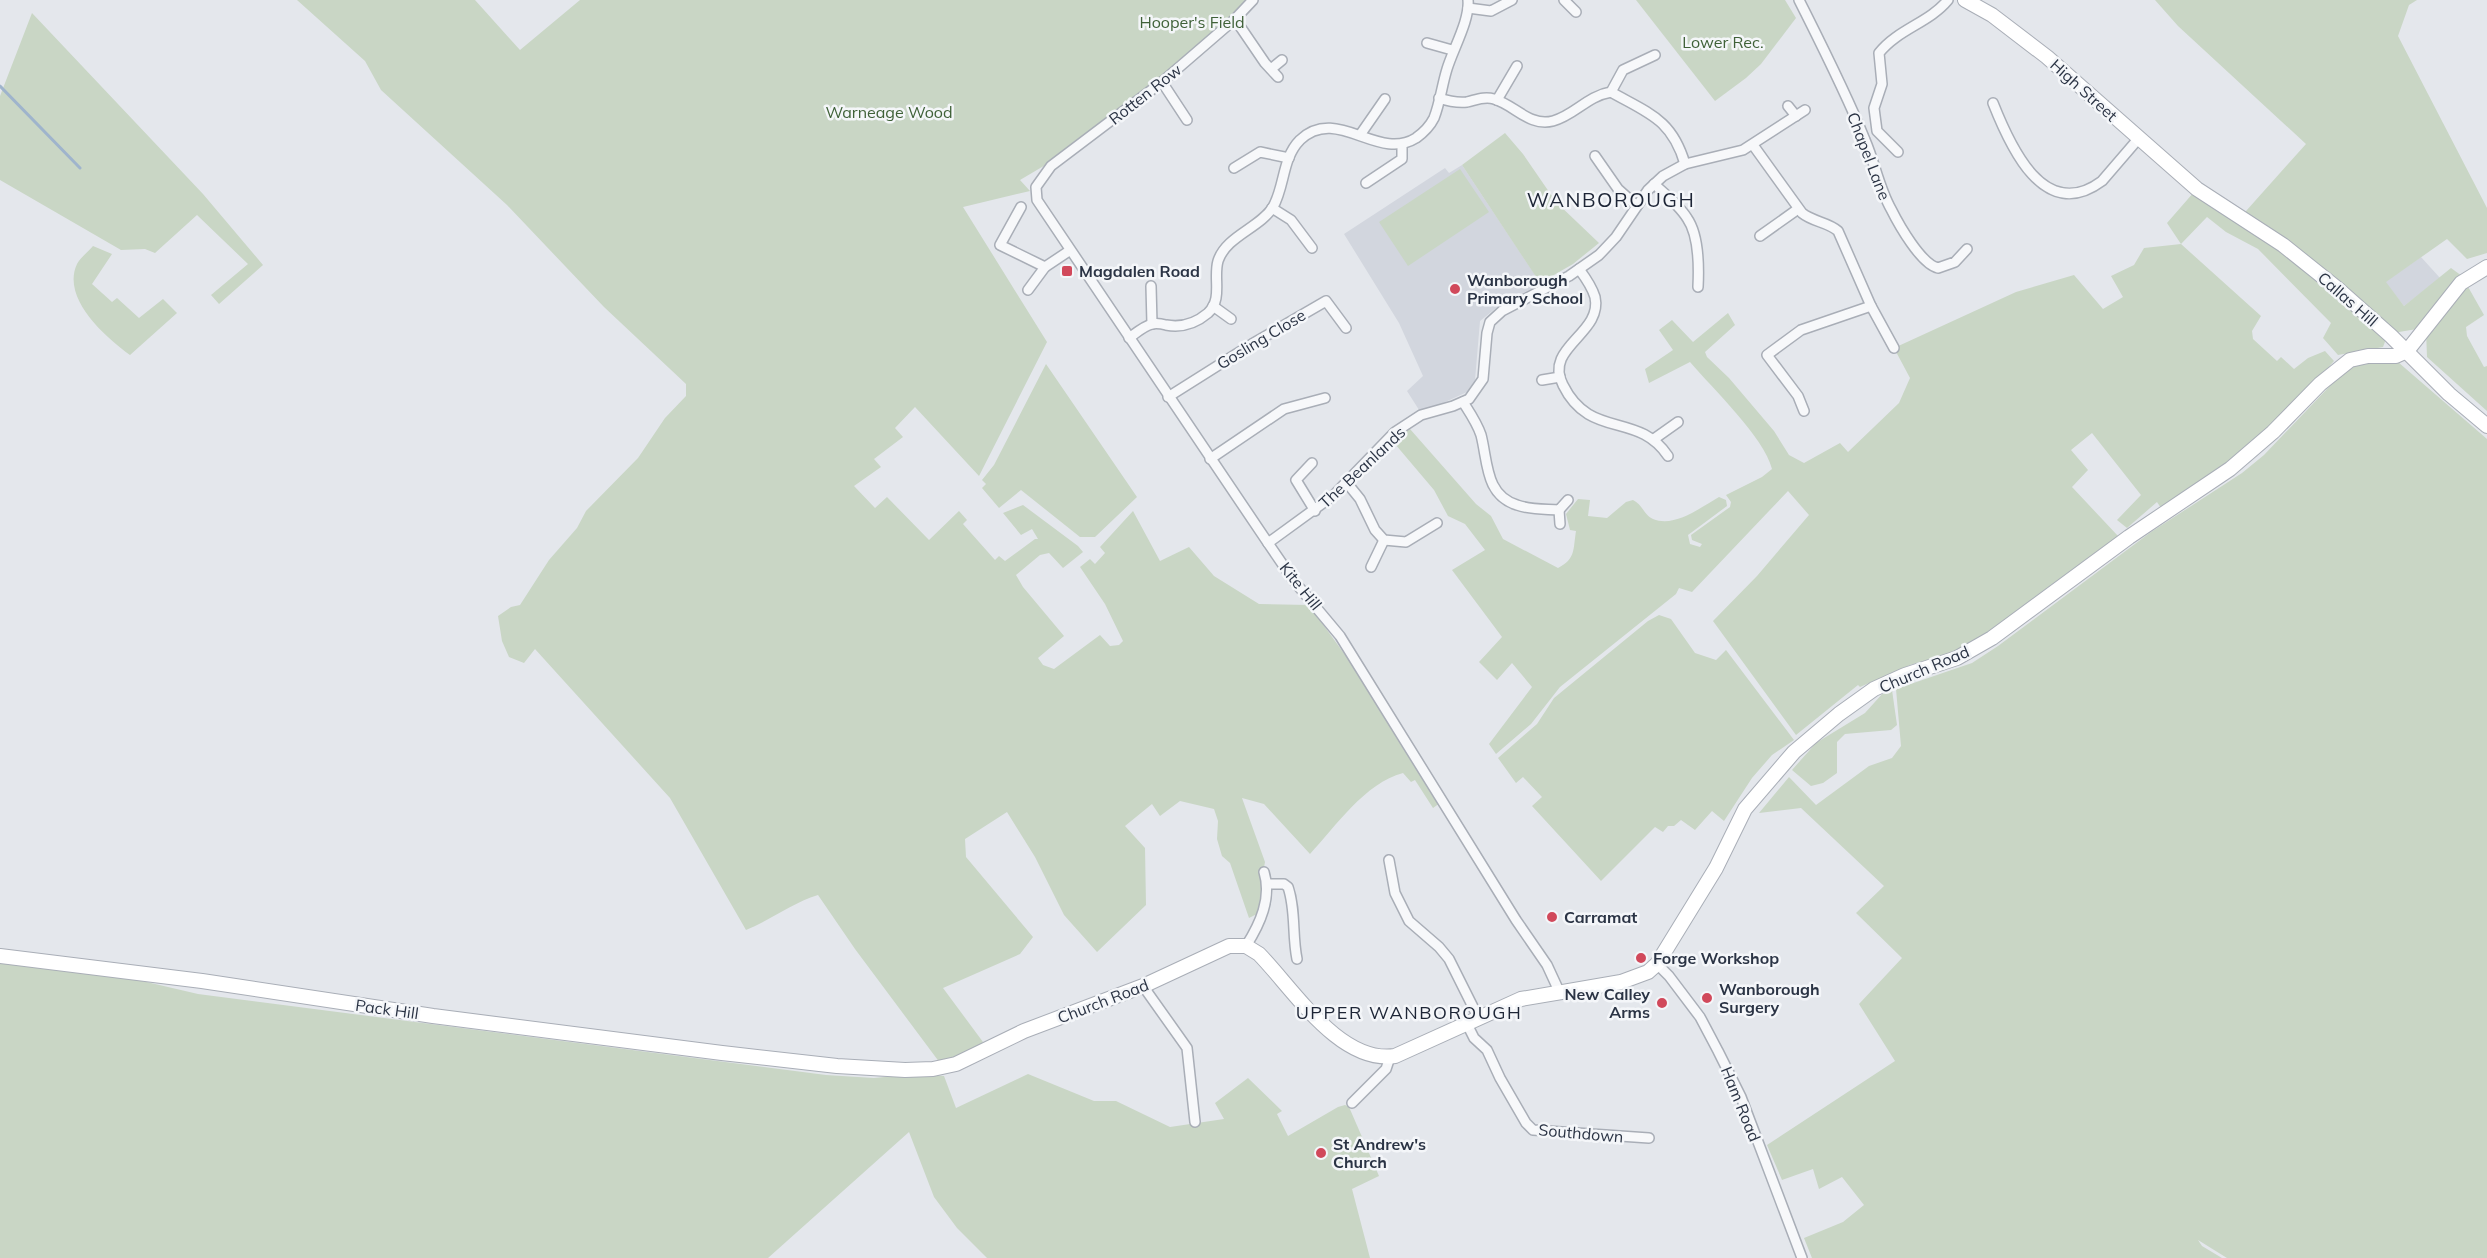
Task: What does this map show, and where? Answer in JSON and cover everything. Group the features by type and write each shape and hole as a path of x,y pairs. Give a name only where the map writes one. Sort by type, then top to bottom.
{"street":[{"name":"Rotten Row","path":"1036,187 1051,166 1162,82 1235,20 1253,0"},
{"path":"1129,338 1152,324 1188,325 1201,318 1214,306 1217,293 1218,262 1222,252 1272,208 1288,158 1303,138 1323,128 1336,128 1383,144 1402,145 1416,138 1428,127 1435,116 1452,50 1468,4 1491,11 1512,0"},
{"path":"1564,0 1576,12"},
{"name":"Chapel Lane","path":"1799,0 1821,41 1860,128 1887,202 1917,251 1930,265 1938,268 1955,262 1967,249"},
{"path":"1898,152 1877,131 1874,108 1882,84 1880,53 1900,32 1940,9 1948,0"},
{"name":"High Street","path":"1965,0 1992,15 2030,43 2197,189"},
{"path":"1235,20 1278,77"},
{"path":"1427,44 1452,50"},
{"path":"1611,92 1623,70 1655,55"},
{"path":"1271,69 1282,60"},
{"path":"1497,100 1517,66"},
{"path":"1162,82 1187,120"},
{"path":"1439,98 1460,102 1482,98 1497,100 1531,120 1549,122 1565,116 1594,96 1611,92 1644,108 1660,120 1675,137 1685,164"},
{"path":"1360,135 1385,99"},
{"path":"1992,103 2002,127 2027,169 2043,186 2055,192 2078,193 2094,187 2102,181 2139,138"},
{"path":"1788,106 1796,116"},
{"path":"1558,510 1516,505 1497,494 1490,479 1480,433 1463,402 1473,394 1483,378 1487,333 1494,317 1579,269 1608,246 1654,184 1670,171 1685,164 1735,153 1753,146 1805,110"},
{"path":"1366,183 1402,159 1402,145"},
{"path":"1753,146 1798,209 1813,221 1833,227 1841,236 1871,306 1894,348"},
{"path":"1234,168 1260,152 1288,158"},
{"path":"1595,156 1621,193 1637,206"},
{"path":"1592,172 1601,166"},
{"path":"1654,184 1678,207 1691,224 1698,287"},
{"name":"Kite Hill","path":"1036,187 1037,200 1168,397 1294,580 1340,636 1516,920 1548,965 1559,991"},
{"name":"Callas Hill","path":"2197,189 2283,245 2338,289 2407,351 2449,394 2487,426"},
{"path":"1022,207 1000,245 1044,267"},
{"path":"1272,208 1291,220 1312,248"},
{"path":"1760,236 1798,209"},
{"path":"1028,290 1044,267 1069,250"},
{"path":"2407,351 2461,283 2487,267"},
{"path":"1579,269 1594,296 1595,313 1591,323 1565,351 1560,363 1561,381 1580,409 1593,418 1634,429 1654,439 1668,456"},
{"path":"1151,286 1152,324"},
{"name":"Gosling Close","path":"1168,397 1326,301 1346,328"},
{"path":"1214,306 1231,319"},
{"path":"1758,361 1801,330 1871,306"},
{"path":"2391,336 2422,333"},
{"name":"Church Road","path":"1390,1057 1413,1049 1521,999 1621,982 1648,972 1657,964 1711,877 1745,809 1794,752 1839,714 1874,689 1894,679 1957,658 1992,638 2129,537 2230,469 2273,432 2320,384 2350,360 2368,356 2396,356 2407,351"},
{"path":"1767,355 1798,396 1804,411"},
{"path":"1542,380 1561,381"},
{"path":"1210,459 1284,409 1325,398"},
{"name":"The Beanlands","path":"1268,543 1315,511 1347,483 1395,432 1421,415 1463,402"},
{"path":"1654,439 1678,422"},
{"path":"1312,463 1296,480 1315,511"},
{"path":"1347,483 1360,499 1376,530 1384,540 1406,542 1437,523"},
{"path":"1558,510 1568,500"},
{"path":"1558,510 1560,524"},
{"path":"1371,567 1384,540"},
{"path":"1389,860 1395,893 1409,921 1439,947 1449,959 1472,1020"},
{"path":"1264,872 1268,884 1262,918 1246,946 1259,954 1294,993 1346,1044 1374,1057 1390,1057 1386,1069 1352,1103"},
{"path":"1268,884 1284,884 1288,887 1294,918 1294,944 1297,959"},
{"name":"Church Road","path":"775,1060 891,1070 947,1067 1024,1031 1143,986 1223,948 1246,946"},
{"name":"Pack Hill","path":"0,956 201,981 476,1022 775,1060"},
{"name":"Ham Road","path":"1657,964 1700,1017 1741,1097 1802,1258"},
{"path":"1143,986 1187,1048 1195,1122"},
{"name":"Southdown","path":"1472,1020 1474,1038 1487,1050 1505,1087 1526,1123 1533,1130 1649,1138"}],"shaded area":[{"name":"Wanborough Primary School","path":"1462,165 1541,284 1501,304 1480,321 1475,380 1467,392 1421,413 1407,391 1423,376 1399,323 1344,234 1445,168 1449,173"},
{"path":"2421,257 2440,278 2404,306 2385,282"}],"green space":[{"path":"297,0 475,0 520,50 580,0 1253,0 1235,19 1184,56 1160,78 1064,154 1020,180 1030,191 963,207 1047,342 979,476 915,407 895,428 903,437 874,459 881,467 854,486 875,508 887,497 929,540 959,511 967,520 963,524 995,560 999,556 1005,561 1038,539 1032,529 1021,535 1003,513 1023,505 1078,546 1083,552 1063,568 1049,553 1040,555 1016,575 1023,587 1064,636 1038,658 1043,665 1054,669 1100,635 1110,646 1119,645 1123,641 1105,604 1080,567 1090,559 1095,564 1105,553 1100,547 1133,511 1160,561 1189,547 1214,576 1259,604 1309,605 1361,677 1440,803 1433,808 1415,780 1411,782 1403,773 1389,778 1352,807 1310,854 1264,804 1242,798 1265,862 1262,878 1263,901 1259,913 1249,918 1230,863 1222,856 1217,839 1218,821 1214,809 1180,801 1160,816 1152,804 1125,826 1145,848 1146,905 1097,952 1064,915 1035,857 1007,812 965,839 966,857 1033,937 1020,954 943,988 983,1042 977,1048 940,1063 818,895 799,902 746,930 670,798 535,649 524,663 509,657 502,641 498,616 511,607 520,605 549,560 577,528 586,511 638,458 665,418 686,396 686,384 604,307 507,205 381,90 365,61"},
{"name":"Lower Rec.","path":"1636,0 1785,0 1796,18 1761,64 1715,101"},
{"path":"2155,0 2417,0 2409,5 2398,36 2487,208 2487,253 2467,259 2447,239 2386,282 2404,306 2451,268 2462,276 2417,329 2399,332 2386,339 2383,347 2338,355 2323,338 2331,323 2258,249 2226,232 2207,217 2181,244 2167,223 2194,192 2238,220 2306,144 2178,26"},
{"path":"32,13 203,194 263,265 219,304 211,295 248,264 197,215 155,253 145,249 121,250 0,180 0,96"},
{"path":"1505,133 1523,154 1556,202 1599,243 1573,264 1540,283 1462,165"},
{"path":"1460,169 1489,212 1408,266 1379,222"},
{"path":"2181,244 2261,316 2252,331 2253,339 2277,361 2281,357 2294,369 2308,358 2325,351 2334,361 2288,412 2238,457 2161,508 2157,502 2127,528 2117,520 2141,495 2092,433 2071,450 2088,470 2072,487 2118,536 1964,649 1910,665 1860,687 1858,685 1796,735 1713,621 1757,576 1809,515 1788,491 1692,592 1679,588 1676,594 1560,687 1531,724 1496,754 1489,744 1532,687 1512,663 1497,680 1479,662 1502,637 1452,570 1485,550 1465,524 1448,516 1434,490 1395,444 1396,437 1410,429 1476,504 1491,516 1503,539 1558,568 1568,561 1573,553 1576,531 1570,530 1566,514 1578,499 1590,500 1588,516 1607,518 1626,502 1633,500 1647,515 1661,521 1679,519 1719,497 1726,500 1727,506 1688,535 1690,544 1700,547 1702,544 1692,540 1691,535 1730,507 1731,502 1726,495 1762,477 1772,469 1767,456 1749,428 1690,362 1649,383 1645,369 1673,350 1659,330 1672,320 1693,342 1728,313 1735,325 1705,352 1707,357 1729,378 1774,431 1789,455 1804,463 1840,443 1848,452 1899,403 1910,378 1894,348 2016,292 2074,275 2103,309 2123,297 2111,276 2134,265 2144,248"},
{"path":"93,246 112,254 92,284 112,302 117,298 139,318 163,299 177,313 130,355 109,338 88,316 75,290 74,277 77,264"},
{"path":"2467,285 2484,315 2466,327 2467,336 2484,367 2487,366 2487,411 2427,357 2426,331"},
{"path":"2390,361 2398,362 2487,439 2487,1258 2227,1258 2198,1240 2202,1246 2222,1258 1812,1258 1804,1238 1843,1222 1864,1205 1842,1177 1819,1189 1813,1169 1782,1180 1767,1145 1895,1061 1859,1004 1902,958 1856,913 1884,886 1801,808 1759,813 1789,777 1816,805 1869,766 1892,758 1901,746 1896,689 1972,663 1998,646 2151,532 2242,473 2264,455 2346,369"},
{"path":"1046,364 1137,497 1095,537 1080,537 1021,490 999,508 982,488 986,484 982,480 994,465"},
{"path":"1659,615 1671,619 1695,653 1716,660 1726,650 1794,740 1772,755 1752,778 1724,821 1712,811 1695,830 1681,820 1674,826 1668,826 1663,832 1655,827 1601,881 1532,806 1542,797 1523,777 1516,783 1498,758 1537,724 1554,698 1648,621"},
{"path":"1892,690 1897,725 1891,730 1845,734 1837,742 1837,773 1823,783 1811,786 1792,770 1816,743 1865,713 1883,693"},
{"path":"0,962 138,980 198,994 826,1075 874,1078 917,1074 944,1076 956,1108 1028,1074 1094,1101 1116,1101 1170,1127 1224,1119 1215,1103 1248,1078 1282,1111 1277,1114 1288,1136 1338,1107 1345,1105 1349,1107 1379,1176 1352,1189 1370,1258 987,1258 957,1228 934,1197 909,1132 768,1258 0,1258"}],"waterway":[{"path":"0,86 80,168"}],"place":[{"name":"Magdalen Road","path":"1067,271"},
{"name":"Wanborough Primary School","path":"1455,289"},
{"name":"Carramat","path":"1552,917"},
{"name":"Forge Workshop","path":"1641,958"},
{"name":"Wanborough Surgery","path":"1707,998"},
{"name":"New Calley Arms","path":"1662,1003"},
{"name":"St Andrew's Church","path":"1321,1153"}],"district":[{"name":"WANBOROUGH","path":"1611,200"},
{"name":"UPPER WANBOROUGH","path":"1409,1013"}],"park label":[{"name":"Hooper's Field","path":"1192,22"},
{"name":"Warneage Wood","path":"889,112"}]}
